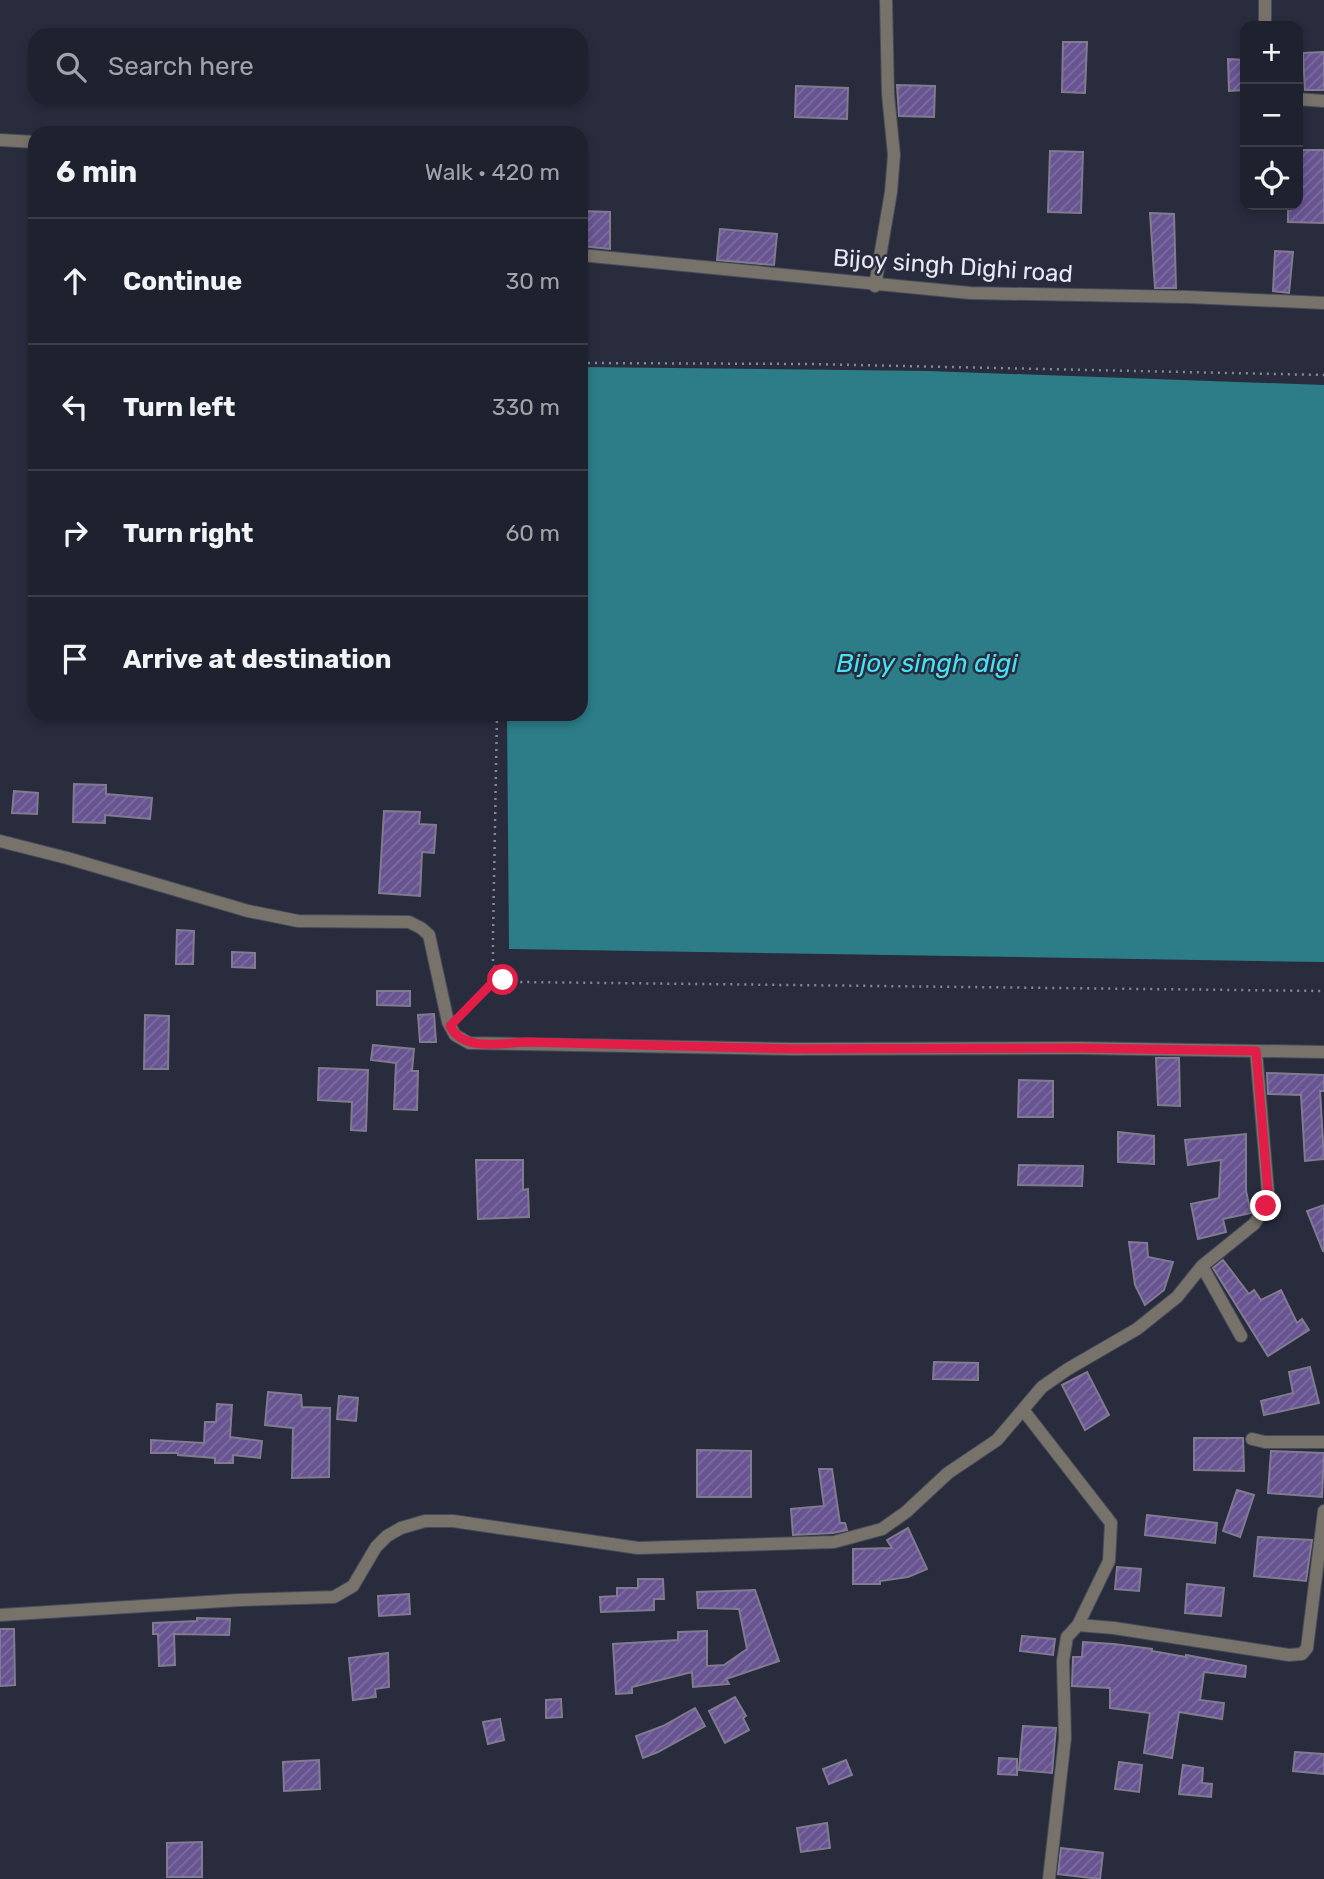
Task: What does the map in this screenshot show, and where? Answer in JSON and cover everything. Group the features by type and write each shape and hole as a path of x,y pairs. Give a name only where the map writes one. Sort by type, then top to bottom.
{"street":[{"path":"875,286 891,192 894,155 888,94 886,0"},
{"path":"1265,0 1265,21"},
{"path":"1303,99 1324,101"},
{"path":"0,140 28,142"},
{"name":"Bijoy singh Dighi road","path":"588,256 733,268 875,286 970,293 1188,297 1324,303"},
{"path":"0,841 248,911 298,921 409,922 429,934 450,1026 454,1035 469,1042 793,1049 1080,1048 1324,1052"},
{"path":"0,1615 334,1597 353,1586 376,1547 387,1536 401,1528 425,1521 453,1521 638,1548 834,1542 882,1529 906,1512 948,1473 997,1440 1042,1387 1159,1312 1177,1297 1202,1266 1254,1224 1266,1206 1268,1192 1256,1051"},
{"path":"1202,1266 1241,1336"},
{"path":"1024,1411 1111,1522 1109,1560 1078,1625 1067,1637 1063,1661 1065,1738 1049,1879"},
{"path":"1252,1438 1265,1442 1324,1441"},
{"path":"1078,1625 1289,1655 1303,1654 1307,1648 1324,1511"}],"path":[{"path":"588,363 823,364 1324,375"},
{"path":"497,721 493,963 498,977 503,980 1324,991"},
{"path":"450,1026 498,977"}],"water":[{"name":"Bijoy singh digi","path":"588,367 928,371 1324,385 1324,962 509,949 507,721 588,721"}],"building":[{"path":"1063,42 1087,42 1085,93 1062,92"},
{"path":"1324,52 1324,90 1305,90 1303,53"},
{"path":"1228,59 1240,60 1240,90 1229,91"},
{"path":"897,85 935,86 934,117 899,116"},
{"path":"796,86 848,88 847,119 795,117"},
{"path":"1303,150 1324,150 1324,223 1288,222 1288,210 1303,210"},
{"path":"1050,151 1083,152 1081,213 1048,212"},
{"path":"588,211 610,212 610,249 588,247"},
{"path":"1150,213 1174,214 1176,288 1155,288"},
{"path":"720,229 777,234 774,265 717,260"},
{"path":"1275,251 1293,252 1289,293 1273,291"},
{"path":"74,784 106,785 106,794 152,798 150,819 105,815 105,823 73,822"},
{"path":"14,791 38,793 37,814 12,813"},
{"path":"384,811 420,812 419,824 436,825 434,853 422,852 420,896 379,893"},
{"path":"177,930 194,931 193,964 176,964"},
{"path":"232,952 255,953 255,968 232,967"},
{"path":"377,991 410,991 410,1006 377,1005"},
{"path":"434,1014 436,1042 420,1042 418,1015"},
{"path":"145,1015 169,1016 168,1069 144,1069"},
{"path":"373,1045 414,1049 412,1071 418,1071 417,1110 394,1109 396,1063 371,1060"},
{"path":"1156,1058 1179,1058 1180,1106 1158,1105"},
{"path":"319,1068 368,1070 366,1131 351,1130 352,1102 318,1100"},
{"path":"1267,1073 1324,1075 1324,1091 1320,1091 1324,1159 1305,1161 1301,1095 1268,1094"},
{"path":"1019,1080 1053,1081 1053,1117 1018,1117"},
{"path":"1118,1132 1154,1136 1154,1164 1118,1162"},
{"path":"1246,1134 1246,1191 1251,1213 1223,1219 1226,1232 1198,1239 1191,1204 1219,1198 1221,1160 1188,1165 1185,1140"},
{"path":"476,1160 523,1160 523,1190 528,1189 529,1217 478,1219"},
{"path":"1019,1165 1083,1166 1082,1186 1018,1185"},
{"path":"1324,1205 1324,1251 1323,1251 1307,1211"},
{"path":"1129,1242 1147,1243 1148,1257 1173,1262 1164,1290 1145,1305 1135,1285"},
{"path":"1223,1260 1249,1294 1254,1290 1261,1300 1281,1290 1297,1323 1302,1319 1309,1330 1268,1356 1213,1268"},
{"path":"934,1362 978,1363 978,1380 933,1379"},
{"path":"1310,1367 1319,1403 1264,1415 1261,1401 1293,1393 1289,1372"},
{"path":"1087,1372 1109,1415 1085,1430 1062,1385"},
{"path":"268,1392 301,1395 302,1407 330,1408 329,1477 292,1478 293,1428 265,1425"},
{"path":"339,1396 358,1398 356,1421 337,1419"},
{"path":"217,1404 232,1405 230,1437 262,1441 260,1458 233,1455 233,1463 215,1463 215,1458 178,1453 151,1453 151,1440 204,1443 205,1422 216,1422"},
{"path":"1194,1438 1243,1438 1244,1471 1194,1470"},
{"path":"697,1450 751,1451 751,1497 697,1497"},
{"path":"1271,1451 1324,1453 1322,1497 1268,1493"},
{"path":"819,1469 832,1469 840,1523 845,1523 847,1530 793,1535 791,1509 824,1506"},
{"path":"1237,1490 1254,1495 1240,1537 1223,1531"},
{"path":"1147,1515 1217,1523 1215,1543 1145,1535"},
{"path":"908,1528 927,1569 908,1577 880,1581 880,1584 853,1584 853,1549 892,1548 887,1540"},
{"path":"1258,1537 1312,1540 1306,1581 1254,1576"},
{"path":"1117,1567 1141,1569 1139,1591 1115,1589"},
{"path":"638,1579 663,1579 664,1599 654,1599 654,1610 601,1612 600,1597 617,1596 617,1588 638,1588"},
{"path":"1187,1584 1224,1588 1221,1616 1185,1613"},
{"path":"755,1590 779,1661 726,1679 729,1684 693,1687 692,1672 632,1687 632,1693 616,1694 613,1644 678,1640 678,1632 707,1631 707,1666 724,1665 747,1649 739,1609 698,1608 697,1592"},
{"path":"409,1594 410,1614 379,1616 378,1596"},
{"path":"197,1618 230,1619 229,1635 174,1634 175,1665 159,1666 158,1634 153,1634 153,1623 197,1621"},
{"path":"0,1629 14,1629 15,1685 0,1686"},
{"path":"1022,1636 1055,1639 1053,1655 1020,1651"},
{"path":"1083,1642 1152,1649 1246,1666 1245,1677 1204,1672 1200,1700 1224,1703 1222,1719 1179,1712 1172,1758 1144,1753 1150,1713 1110,1708 1110,1688 1072,1686 1073,1657 1082,1657"},
{"path":"388,1653 389,1687 375,1689 376,1697 353,1700 349,1658"},
{"path":"735,1697 746,1716 743,1718 749,1730 725,1743 709,1711"},
{"path":"561,1699 562,1717 546,1718 546,1700"},
{"path":"695,1708 705,1726 643,1758 636,1736 663,1726"},
{"path":"500,1719 504,1740 488,1744 483,1722"},
{"path":"1023,1726 1056,1728 1052,1773 1019,1770"},
{"path":"1295,1752 1324,1754 1324,1774 1293,1771"},
{"path":"999,1758 1017,1759 1017,1775 998,1774"},
{"path":"319,1760 320,1789 284,1791 283,1762"},
{"path":"846,1760 852,1775 829,1784 823,1769"},
{"path":"1119,1762 1142,1765 1139,1792 1115,1789"},
{"path":"1183,1765 1203,1768 1202,1783 1212,1784 1211,1797 1179,1794"},
{"path":"827,1823 830,1848 801,1852 797,1828"},
{"path":"202,1842 202,1877 167,1877 167,1843"},
{"path":"1061,1848 1103,1853 1100,1879 1058,1874"}],"route":[{"path":"503,980 498,977 450,1026 454,1035 469,1042 488,1044 526,1042 793,1049 1080,1048 1256,1051 1268,1192 1266,1206"}]}
